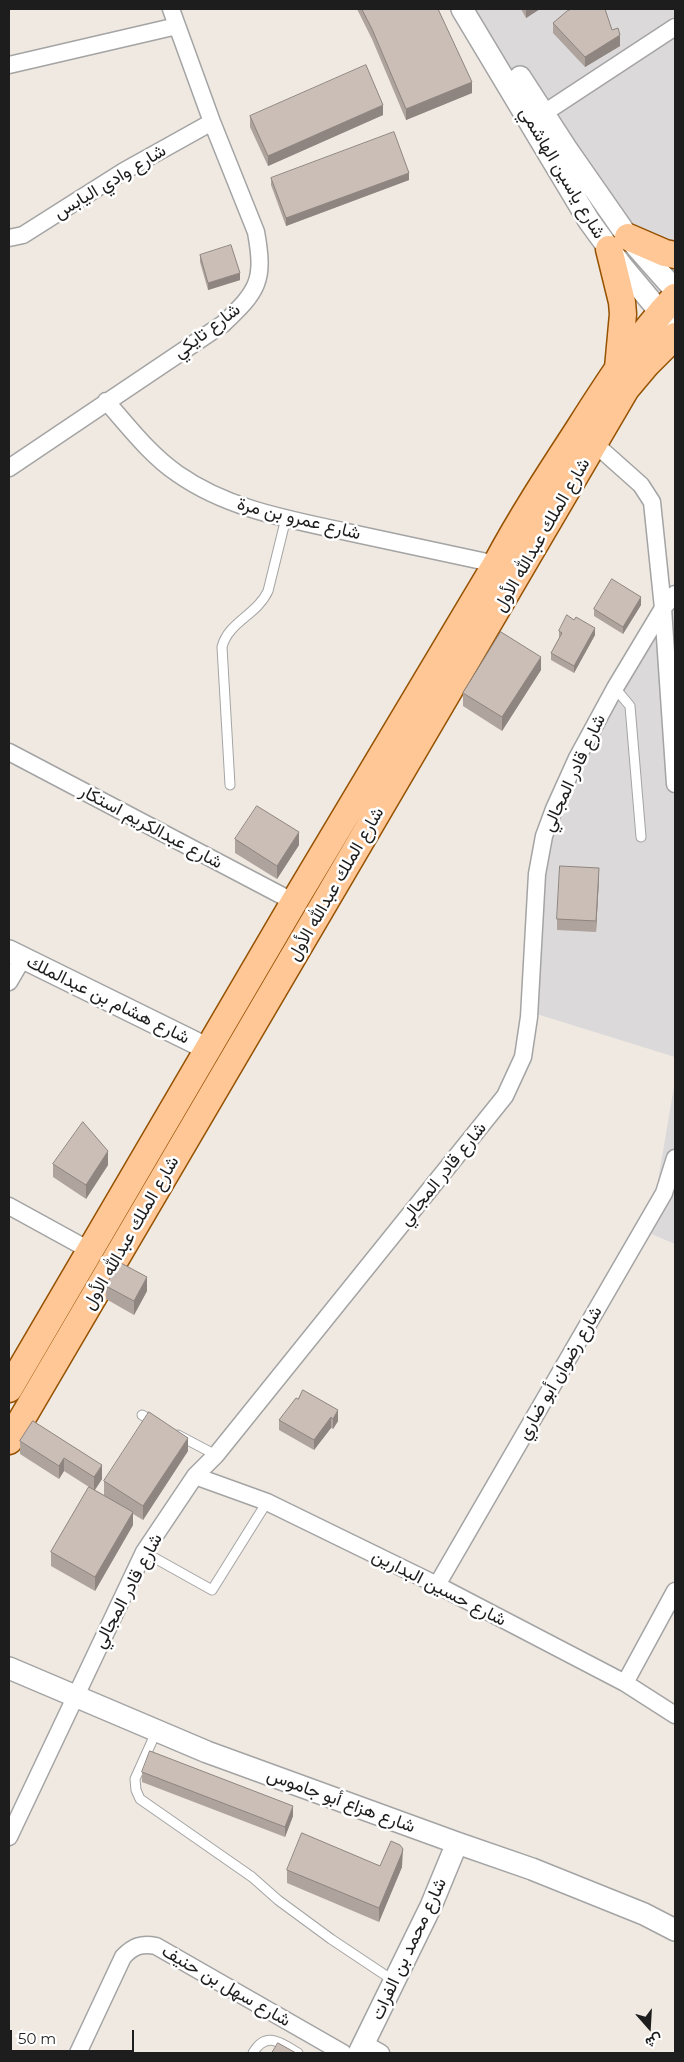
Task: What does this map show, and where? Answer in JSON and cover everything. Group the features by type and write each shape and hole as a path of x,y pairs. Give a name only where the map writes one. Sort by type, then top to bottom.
{"main road":[{"path":"618,368 623,314 618,243 675,255"},
{"name":"شارع الملك عبدالله الأول","path":"9,1389 294,902 496,564 519,521 618,368 670,312"},
{"name":"شارع الملك عبدالله الأول","path":"9,1441 626,389 647,364 675,336"}],"street":[{"name":"شارع تايكي","path":"9,468 223,324 246,302 256,287 260,272 256,232 212,122 171,9"},
{"name":"شارع ياسين الهاشمي","path":"462,9 537,118"},
{"name":"شارع ياسين الهاشمي","path":"478,9 537,118 589,221 675,290"},
{"path":"9,65 177,26"},
{"path":"537,118 675,27"},
{"name":"شارع وادي اليابس","path":"9,238 23,235 124,171 212,122"},
{"name":"شارع ياسين الهاشمي","path":"618,243 670,312"},
{"name":"شارع عمرو بن مرة","path":"106,401 158,459 178,474 222,498 248,508 286,518 496,564"},
{"path":"595,444 641,485 652,502 663,608 675,784"},
{"name":"شارع قادر المجالي","path":"9,1836 144,1552 195,1476 216,1455 506,1096 523,1056 529,1017 537,874 544,836 577,758 615,688 663,608 675,594"},
{"name":"شارع عبدالكريم استكار","path":"9,752 294,902"},
{"path":"9,982 16,954"},
{"name":"شارع هشام بن عبدالملك","path":"16,954 208,1049"},
{"name":"شارع رضوان أبو ضاري","path":"437,1586 664,1193 675,1158"},
{"path":"9,1206 91,1251"},
{"name":"شارع حسين البدارين","path":"195,1476 267,1502 437,1586 625,1683 675,1715"},
{"path":"625,1683 675,1591"},
{"name":"شارع هزاع أبو جاموس","path":"9,1668 75,1694 207,1752 457,1843 532,1868 644,1914 675,1930"},
{"name":"شارع محمد بن الفرات","path":"368,2050 394,1981 431,1906 457,1843"},
{"name":"شارع سهل بن حنيف","path":"78,2053 123,1957 129,1950 146,1944 156,1946 343,2053"}],"lane":[{"path":"230,784 222,646 226,634 264,601 286,518"},
{"path":"615,688 630,706 641,837"},
{"path":"142,1415 216,1455"},
{"path":"144,1552 212,1590 267,1502"},
{"path":"157,1730 135,1779 136,1790 140,1799 252,1878 278,1900 331,1939 394,1981"},
{"path":"253,2053 258,2046 267,2040 278,2041 298,2053"}],"shaded area":[{"path":"459,9 675,9 675,309 576,216"},
{"path":"675,599 675,1057 527,1011 530,880 607,686"},
{"path":"675,1081 675,1244 649,1233"}],"building":[{"path":"362,9 438,9 472,82 406,109"},
{"path":"572,9 605,9 612,30 618,28 620,35 585,57 553,23"},
{"path":"366,65 383,105 268,156 250,116"},
{"path":"394,132 409,173 286,218 271,178"},
{"path":"231,245 240,273 208,283 200,255"},
{"path":"612,579 641,597 623,627 594,609"},
{"path":"567,615 574,620 576,617 595,628 574,666 551,653 562,633 559,631"},
{"path":"501,632 541,657 502,717 463,693"},
{"path":"257,806 299,832 277,866 235,839"},
{"path":"560,866 599,868 596,921 557,919"},
{"path":"83,1122 108,1151 86,1185 53,1164"},
{"path":"119,1262 147,1277 134,1301 106,1286"},
{"path":"303,1390 338,1410 333,1419 331,1417 314,1440 279,1420 296,1398 298,1399"},
{"path":"149,1412 188,1438 143,1506 104,1481"},
{"path":"33,1421 102,1465 94,1477 64,1458 59,1466 20,1441"},
{"path":"89,1487 133,1512 95,1577 51,1552"},
{"path":"150,1751 293,1806 285,1827 142,1772"},
{"path":"302,1833 380,1866 391,1841 400,1845 403,1849 402,1853 379,1908 287,1870"},
{"path":"278,2043 296,2053 272,2053"}]}
